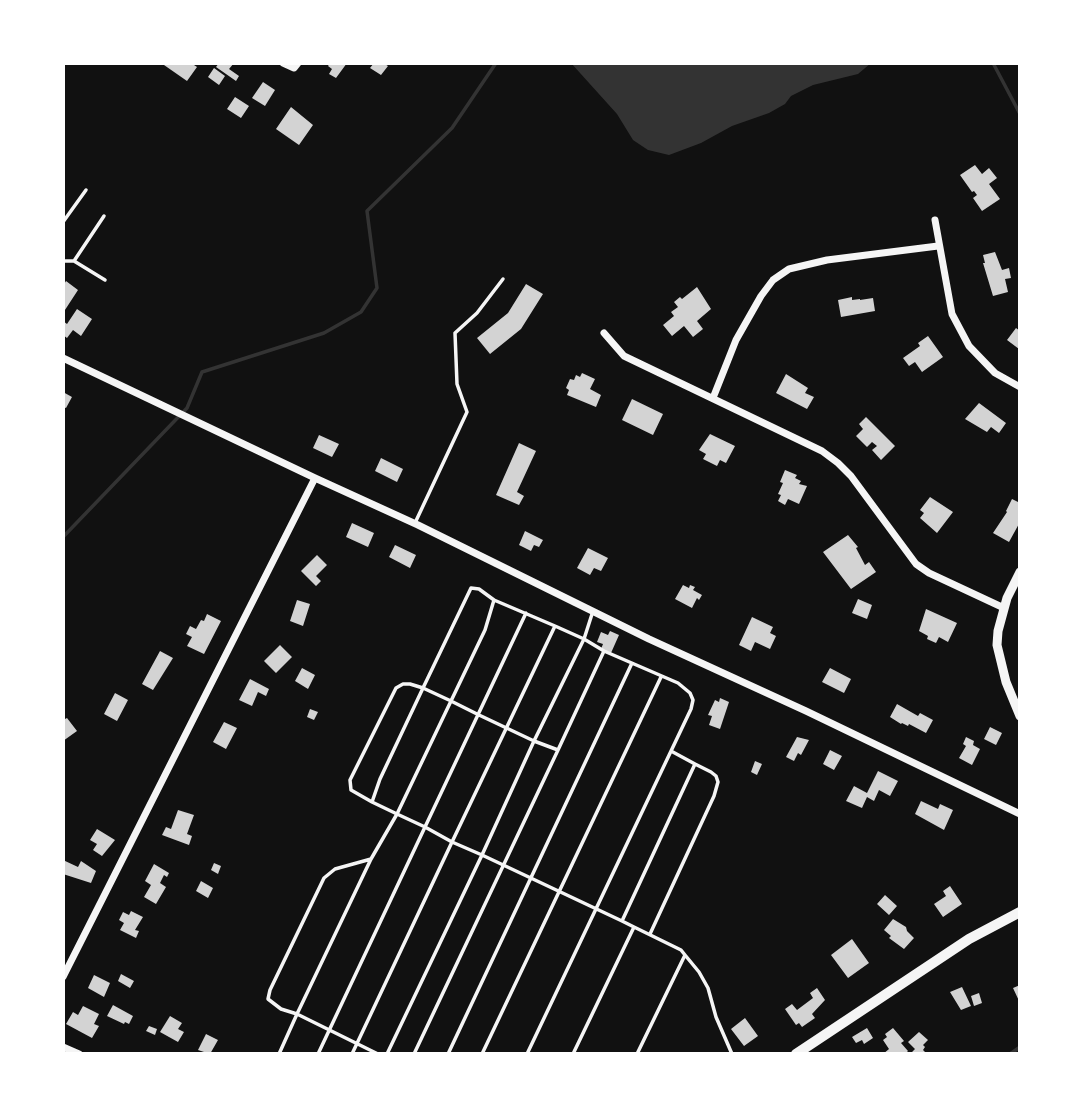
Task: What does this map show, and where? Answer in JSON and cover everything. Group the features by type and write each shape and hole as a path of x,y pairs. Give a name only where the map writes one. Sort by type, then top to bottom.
{"main road":[{"path":"796,1054 969,939 1020,912"}],"street":[{"path":"283,63 295,65"},
{"path":"935,220 953,314 970,346 995,373 1020,387"},
{"path":"713,398 736,340 761,296 773,280 789,269 827,260 938,246"},
{"path":"604,333 624,356 822,452 838,463 916,564 929,573 1004,608"},
{"path":"63,358 415,523 593,611 1020,814"},
{"path":"63,977 315,478"},
{"path":"1020,572 1011,587 1004,608 997,645 1006,682 1020,716"},
{"path":"63,1047 79,1054"}],"lane":[{"path":"63,222 86,190"},
{"path":"74,261 104,216"},
{"path":"63,261 74,261 104,281"},
{"path":"415,523 467,412 457,384 455,334 477,313 503,279"},
{"path":"372,802 380,779 471,588 479,589 494,600 686,688 693,700 671,751 527,1054"},
{"path":"279,1054 371,859 397,814 485,630 494,600"},
{"path":"387,1054 584,639 593,611"},
{"path":"318,1054 526,613"},
{"path":"352,1054 555,626"},
{"path":"414,1054 604,651"},
{"path":"449,1054 632,663"},
{"path":"482,1054 661,677"},
{"path":"558,750 424,688 403,684 391,694 350,780 351,790 452,842 595,907 681,950 708,988 716,1017 732,1054"},
{"path":"650,934 718,782 716,776 671,751"},
{"path":"622,921 695,764"},
{"path":"371,859 329,873 313,897 268,999 281,1009 330,1029 379,1054"},
{"path":"573,1054 634,927"},
{"path":"637,1054 685,955"}],"shaded area":[{"path":"571,63 871,63 858,74 813,85 791,96 785,104 769,113 732,126 701,143 669,155 648,150 633,140 617,114"}],"building":[{"path":"191,63 197,67 187,81 164,65"},
{"path":"219,63 234,63 229,69 239,76 236,81 216,67"},
{"path":"330,63 347,63 336,78 329,74 332,69 328,66"},
{"path":"374,63 388,66 381,75 370,68"},
{"path":"214,68 225,76 219,85 208,77"},
{"path":"263,82 275,90 265,106 252,98"},
{"path":"235,97 249,106 241,118 227,109"},
{"path":"291,107 313,125 299,145 276,129"},
{"path":"975,165 982,174 989,168 997,178 989,184 1000,199 982,211 973,198 977,195 960,175"},
{"path":"995,252 1002,270 1009,268 1011,278 1005,279 1008,292 993,296 983,255"},
{"path":"66,281 78,290 63,313 63,286"},
{"path":"526,284 543,294 521,329 490,354 477,338 508,313"},
{"path":"697,287 711,309 697,321 703,329 693,337 684,326 672,336 663,325 674,316 671,312 678,307 674,302"},
{"path":"852,297 852,300 873,298 875,311 841,317 838,300"},
{"path":"77,309 92,319 81,336 73,330 67,338 63,335 63,321 67,324"},
{"path":"1016,328 1020,331 1019,349 1007,340"},
{"path":"928,336 943,357 922,372 915,362 909,366 903,358 920,346 918,343"},
{"path":"582,373 595,379 590,389 601,395 596,407 567,395 569,390 566,388 570,379 574,380 576,375 580,377"},
{"path":"786,374 808,388 805,393 814,397 807,409 776,393"},
{"path":"63,392 72,397 66,408 63,407"},
{"path":"632,399 663,414 653,435 622,420"},
{"path":"979,403 1006,423 999,433 991,427 987,432 965,419"},
{"path":"866,417 895,446 881,460 872,450 877,446 872,442 867,447 856,436 863,429 859,424"},
{"path":"710,434 735,446 726,463 720,460 717,466 703,459 706,454 699,450"},
{"path":"319,435 339,444 332,457 313,448"},
{"path":"519,443 536,451 517,492 524,496 519,505 496,495"},
{"path":"381,458 403,469 397,482 375,471"},
{"path":"785,470 797,475 795,478 801,481 799,484 807,486 799,504 788,499 785,505 778,501 783,483 780,482"},
{"path":"930,497 953,512 937,533 920,518 924,513 920,510"},
{"path":"1012,499 1020,503 1020,522 1009,542 993,533"},
{"path":"352,523 374,533 368,547 346,537"},
{"path":"525,531 543,540 539,547 534,545 531,551 519,545"},
{"path":"848,535 858,547 856,548 865,565 869,562 876,572 851,589 823,552"},
{"path":"395,545 416,555 410,568 389,557"},
{"path":"588,548 608,558 601,571 594,568 590,575 577,568"},
{"path":"317,555 327,565 316,576 321,581 316,586 301,571"},
{"path":"683,585 695,587 693,590 702,595 699,600 697,598 692,608 675,599"},
{"path":"858,599 872,605 867,619 852,613"},
{"path":"297,600 310,604 303,626 290,621"},
{"path":"926,609 957,623 948,642 939,637 936,643 919,631"},
{"path":"207,614 221,621 204,654 187,646 192,637 186,634 190,626 196,629"},
{"path":"752,617 773,627 770,633 776,636 770,649 755,642 751,651 739,645"},
{"path":"610,631 619,635 611,653 601,649 603,644 597,642 601,632 608,635"},
{"path":"280,645 292,657 276,673 264,661"},
{"path":"160,651 173,658 153,690 142,684"},
{"path":"302,668 315,675 308,689 295,681"},
{"path":"830,668 851,679 844,693 822,682"},
{"path":"250,679 269,689 266,696 258,692 252,706 239,700"},
{"path":"115,693 128,700 117,721 104,714"},
{"path":"720,698 729,702 720,729 709,725 712,716 708,715 715,700 719,702"},
{"path":"897,704 918,716 920,713 933,720 926,733 890,717"},
{"path":"310,709 318,712 314,720 307,717"},
{"path":"67,718 77,731 63,741 63,720"},
{"path":"224,722 237,728 226,749 213,742"},
{"path":"990,727 1002,733 996,745 984,739"},
{"path":"797,737 809,740 801,755 798,753 794,761 786,757"},
{"path":"966,737 974,741 973,745 980,749 972,765 959,758 966,746 963,744"},
{"path":"830,750 842,756 834,770 823,764"},
{"path":"755,761 762,764 757,775 751,772"},
{"path":"878,771 898,781 890,796 879,790 874,801 867,797 862,808 846,801 854,786 867,793"},
{"path":"921,801 938,809 940,804 953,810 944,830 915,814"},
{"path":"178,810 194,815 187,834 192,836 189,845 162,835 166,827 171,829"},
{"path":"97,829 115,840 102,856 93,850 97,844 90,840"},
{"path":"63,860 78,867 81,861 96,871 91,883 63,874"},
{"path":"214,863 221,866 218,874 211,870"},
{"path":"154,864 169,873 167,877 164,875 160,883 166,887 156,904 144,897 151,885 145,881"},
{"path":"201,881 213,888 208,898 196,891"},
{"path":"950,886 962,904 943,917 934,904 946,896 943,891"},
{"path":"885,895 897,906 889,915 877,904"},
{"path":"131,911 143,917 135,930 139,931 136,938 120,930 124,923 119,920 123,912 129,915"},
{"path":"893,919 906,927 914,938 904,949 889,938 891,936 884,930"},
{"path":"852,939 869,963 848,978 831,955"},
{"path":"121,974 134,981 130,988 118,981"},
{"path":"94,975 110,983 104,997 88,988"},
{"path":"1020,985 1020,1003 1013,988"},
{"path":"962,987 971,1006 961,1010 950,992"},
{"path":"817,988 825,1000 812,1014 815,1018 802,1027 799,1023 796,1025 785,1009 792,1004 797,1010 813,998 810,993"},
{"path":"979,993 982,1003 974,1006 971,996"},
{"path":"113,1005 133,1016 129,1024 107,1016"},
{"path":"83,1006 99,1014 94,1024 99,1026 92,1038 66,1024 73,1012 78,1015"},
{"path":"170,1016 182,1023 178,1029 184,1032 178,1042 160,1032"},
{"path":"745,1018 758,1036 744,1046 731,1029"},
{"path":"149,1026 157,1029 155,1035 146,1031"},
{"path":"867,1028 873,1038 864,1044 862,1040 856,1043 852,1037"},
{"path":"893,1028 904,1041 901,1043 908,1051 905,1054 883,1054 889,1049 883,1040 887,1037 885,1034"},
{"path":"919,1032 928,1040 923,1045 927,1054 912,1052 915,1049 908,1042"},
{"path":"206,1034 218,1040 210,1054 198,1050"}],"waterway":[{"path":"63,537 187,408 202,372 324,333 361,312 377,288 367,211 452,128 496,63"},
{"path":"993,63 1020,114"},
{"path":"1010,1054 1020,1047"}]}
